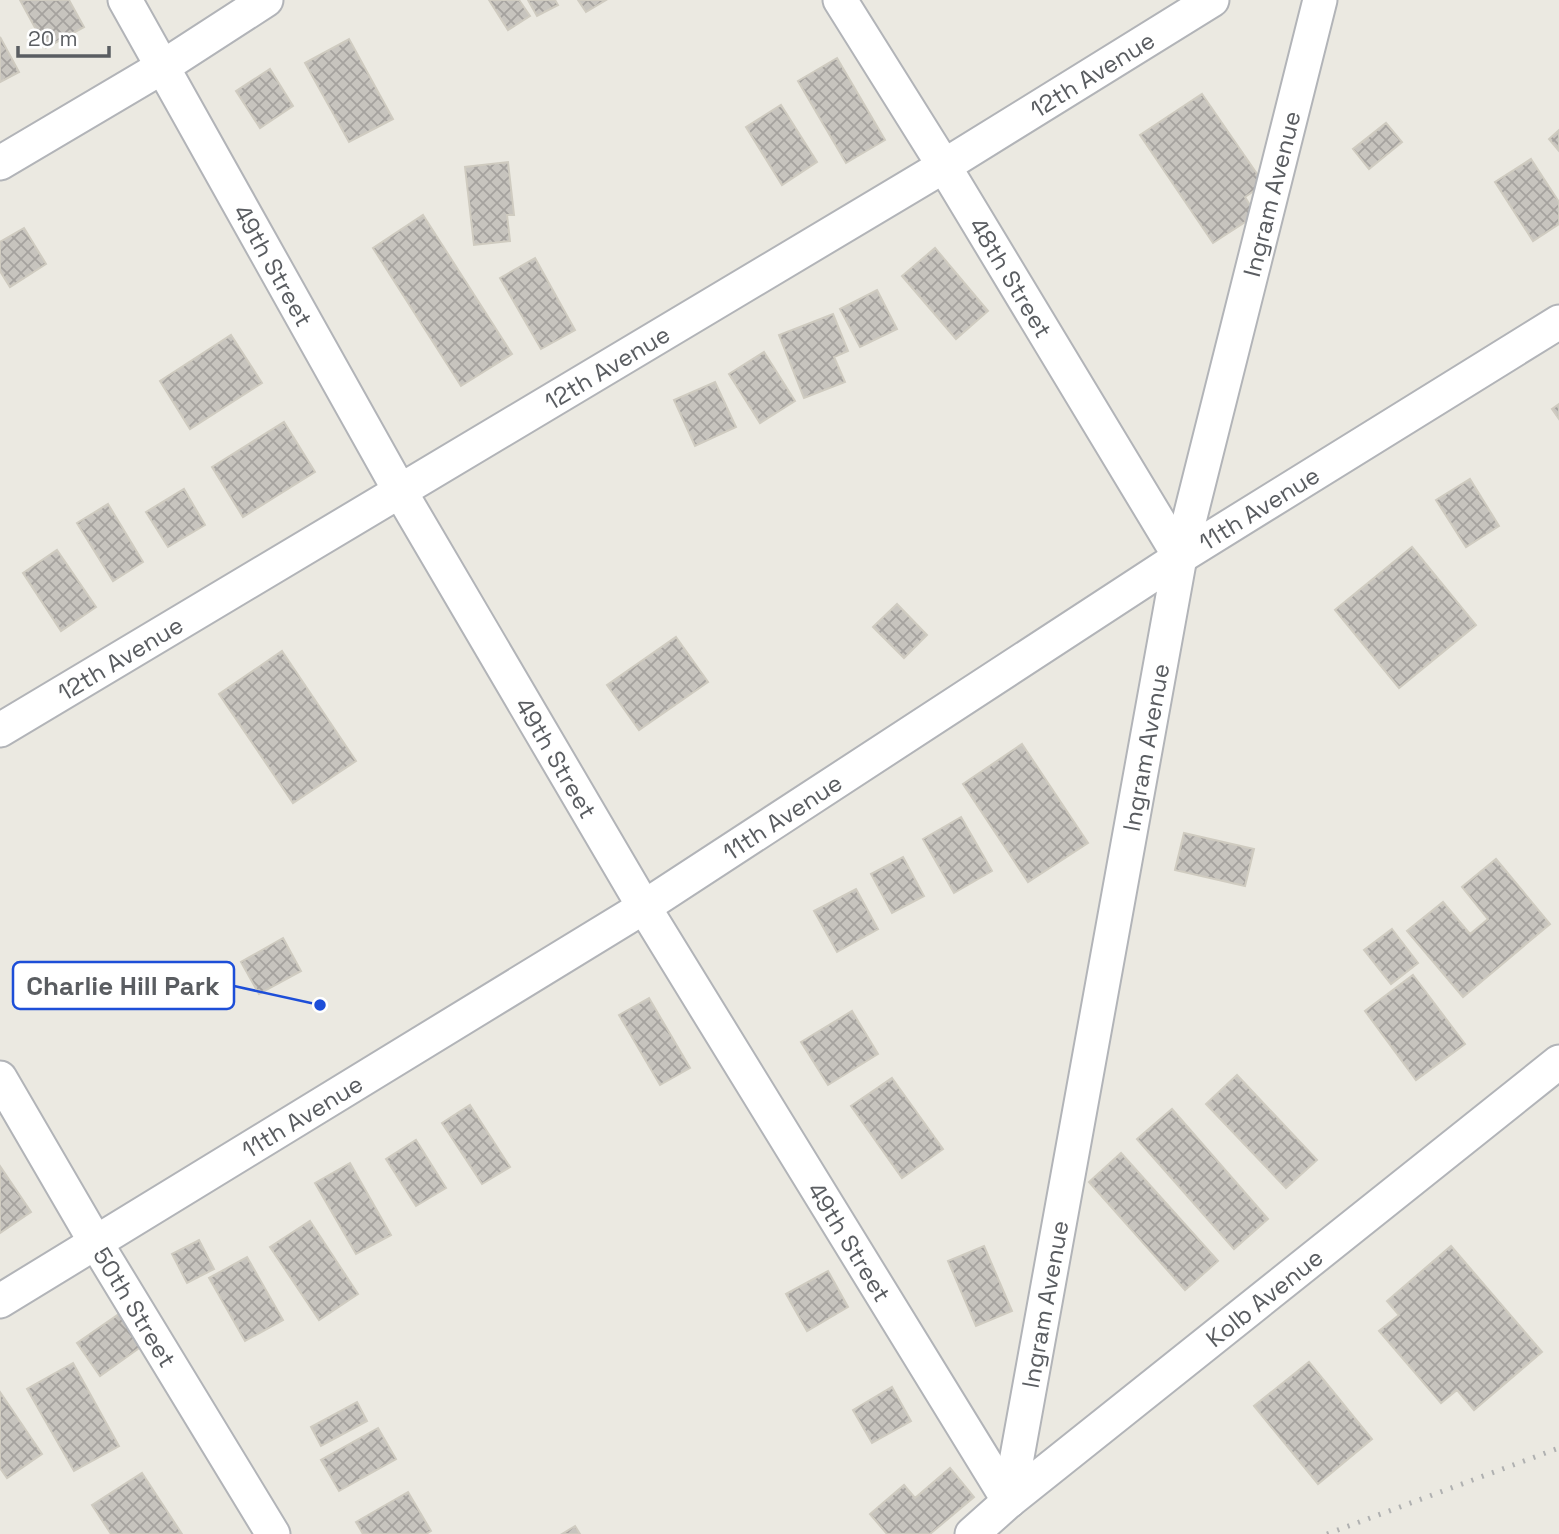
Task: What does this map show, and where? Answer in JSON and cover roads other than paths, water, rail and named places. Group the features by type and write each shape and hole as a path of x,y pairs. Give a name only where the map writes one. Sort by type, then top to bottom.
{"street":[{"name":"49th Street","path":"125,0 401,492 644,907 1009,1501"},
{"path":"0,163 164,66 266,0"},
{"name":"48th Street","path":"840,0 944,166 1180,557"},
{"name":"12th Avenue","path":"0,730 944,166 1212,0"},
{"name":"Ingram Avenue","path":"1009,1501 1180,557 1320,0"},
{"name":"11th Avenue","path":"0,1301 644,907 1180,557 1559,322"},
{"name":"Kolb Avenue","path":"972,1534 1009,1501 1559,1062"},
{"name":"50th Street","path":"0,1078 96,1243 273,1534"}],"railway":[{"path":"1327,1534 1559,1448"}],"place":[{"name":"Charlie Hill Park","path":"320,1005"}]}
